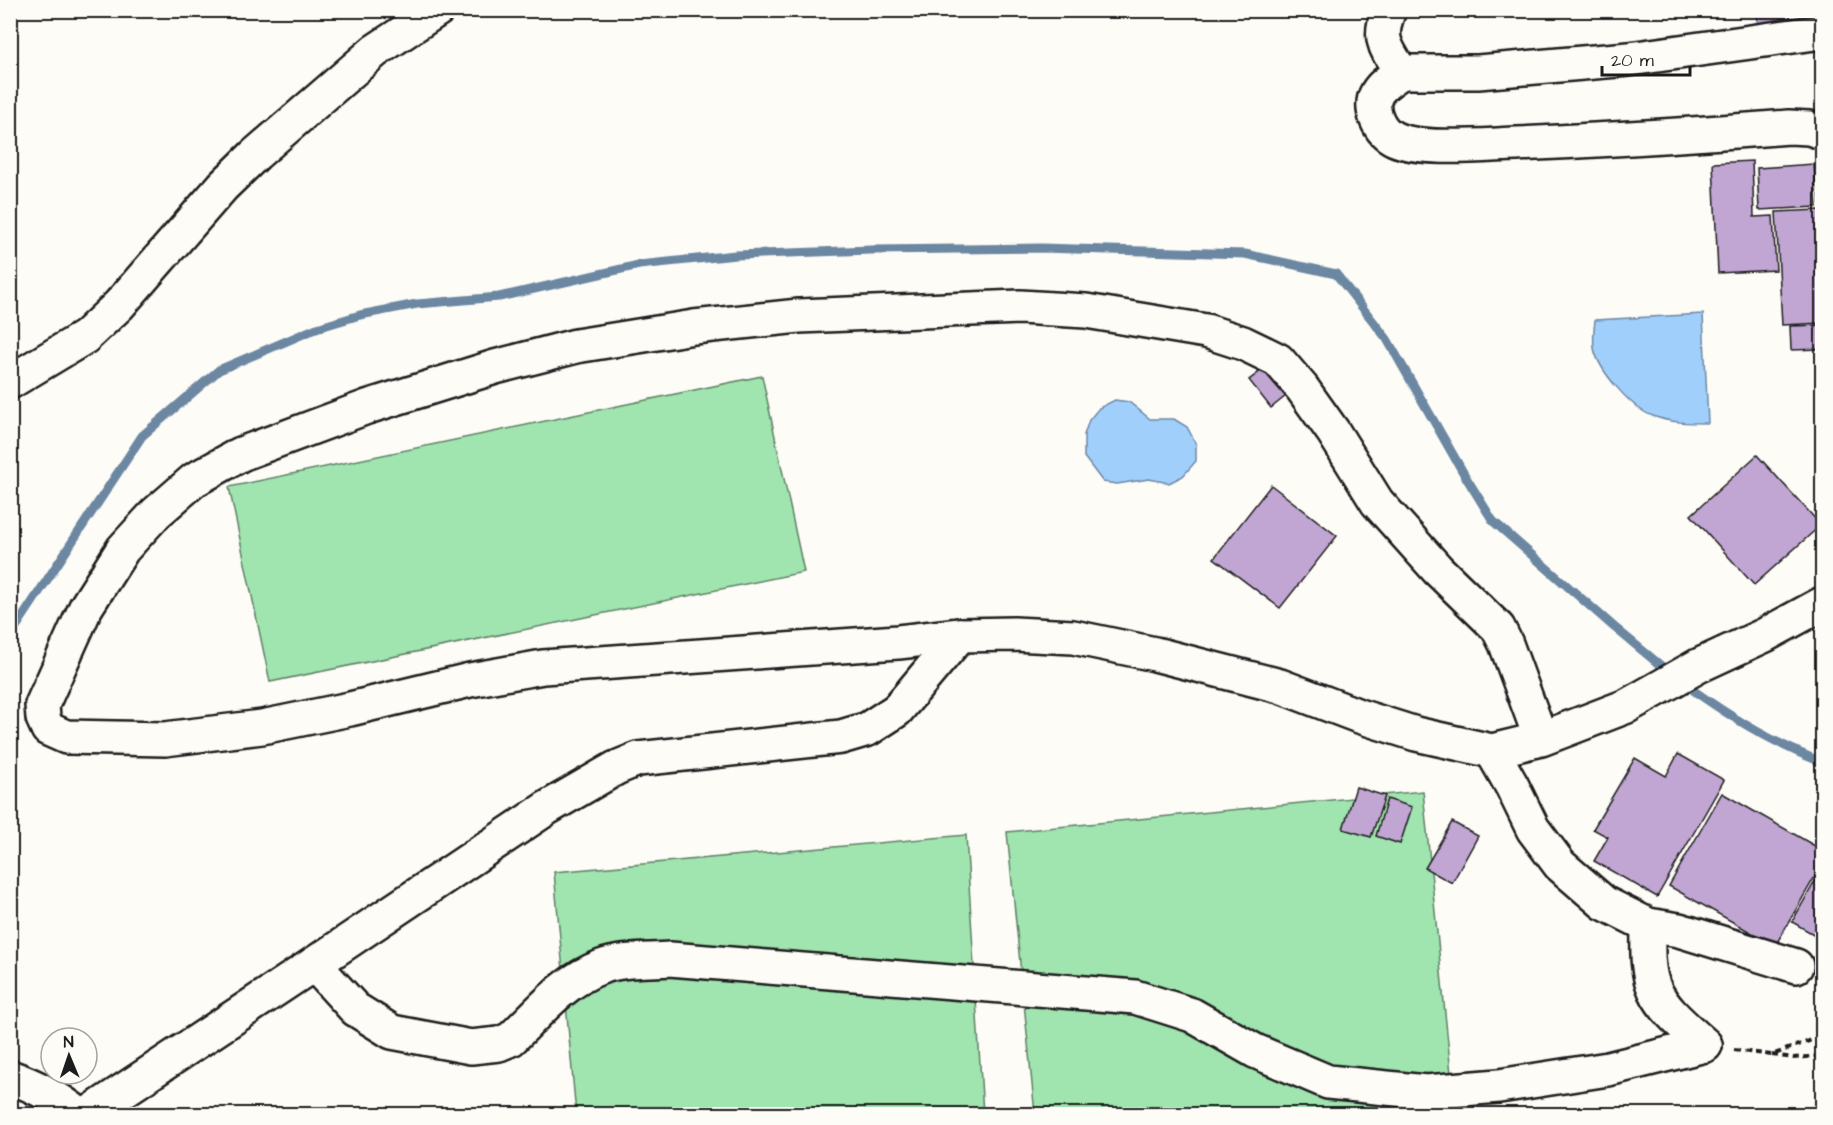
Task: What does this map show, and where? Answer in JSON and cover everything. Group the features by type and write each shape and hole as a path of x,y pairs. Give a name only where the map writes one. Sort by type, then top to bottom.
{"street":[{"path":"10,382 85,337 119,305 223,186 256,154 375,51 437,10"},
{"path":"1389,10 1382,38 1401,72"},
{"path":"1822,32 1629,59 1478,72 1401,72 1375,95 1375,115 1381,128 1393,139 1413,143 1496,145 1789,127 1809,128 1822,132"},
{"path":"1541,739 1498,628 1438,570 1377,502 1334,433 1302,388 1278,360 1243,343 1206,331 1086,311 1020,307 799,316 694,327 576,346 495,367 368,407 241,454 195,480 156,513 123,549 86,607 42,705 43,718 48,729 66,737 165,738 262,727 350,709 470,680 543,667 898,642 960,635 1014,634 1073,637 1120,646 1280,686 1359,716 1416,734 1492,752 1541,739 1627,706 1698,666 1766,635 1822,604"},
{"path":"88,1114 547,808 616,768 638,759 841,737 868,729 897,710 960,635"},
{"path":"1492,752 1533,829 1560,865 1605,903 1648,925 1679,930 1796,966"},
{"path":"1648,925 1650,973 1654,989 1663,1004 1705,1045"},
{"path":"314,964 355,1009 392,1032 471,1047 499,1044 511,1039 577,979 602,966 670,960 1136,997 1192,1015 1255,1051 1328,1082 1426,1092 1499,1086 1608,1069 1705,1045"},
{"path":"10,1077 32,1085 60,1100 78,1114"}],"path":[{"path":"1772,1055 1822,1036"},
{"path":"1705,1045 1792,1058 1822,1056"}],"green space":[{"path":"762,376 804,572 270,682 229,487"},
{"path":"1423,791 1455,1114 1035,1114 1007,832"},
{"path":"966,835 983,1114 576,1114 554,872"}],"water":[{"path":"1703,314 1708,423 1687,423 1660,418 1635,406 1617,388 1597,357 1594,348 1595,320"},
{"path":"1115,400 1129,402 1150,419 1174,419 1187,427 1196,444 1196,461 1183,476 1169,483 1149,479 1117,484 1103,482 1084,457 1084,435 1089,420 1099,408"}],"building":[{"path":"1790,12 1791,31 1758,33 1757,13"},
{"path":"1752,161 1754,217 1773,216 1776,270 1718,273 1713,163"},
{"path":"1814,164 1817,207 1759,210 1757,168"},
{"path":"1818,173 1822,173 1822,203 1820,203"},
{"path":"1820,210 1822,323 1782,325 1776,212"},
{"path":"1822,325 1822,349 1791,350 1790,326"},
{"path":"1274,361 1296,388 1271,408 1249,380"},
{"path":"1757,455 1821,525 1754,585 1691,515"},
{"path":"1271,485 1337,536 1280,608 1214,558"},
{"path":"1678,754 1724,780 1657,897 1594,861 1608,837 1593,829 1635,758 1666,776"},
{"path":"1356,787 1385,796 1371,837 1343,829"},
{"path":"1722,793 1822,850 1822,864 1775,946 1669,886"},
{"path":"1387,799 1412,807 1400,844 1376,836"},
{"path":"1452,822 1478,836 1452,883 1425,868"},
{"path":"1822,869 1822,939 1792,922"}],"waterway":[{"path":"10,636 142,436 219,370 317,328 360,315 417,304 499,297 639,265 736,255 871,250 1041,248 1245,254 1336,274 1387,339 1493,521 1671,674"},
{"path":"1682,682 1749,727 1822,762"}]}
